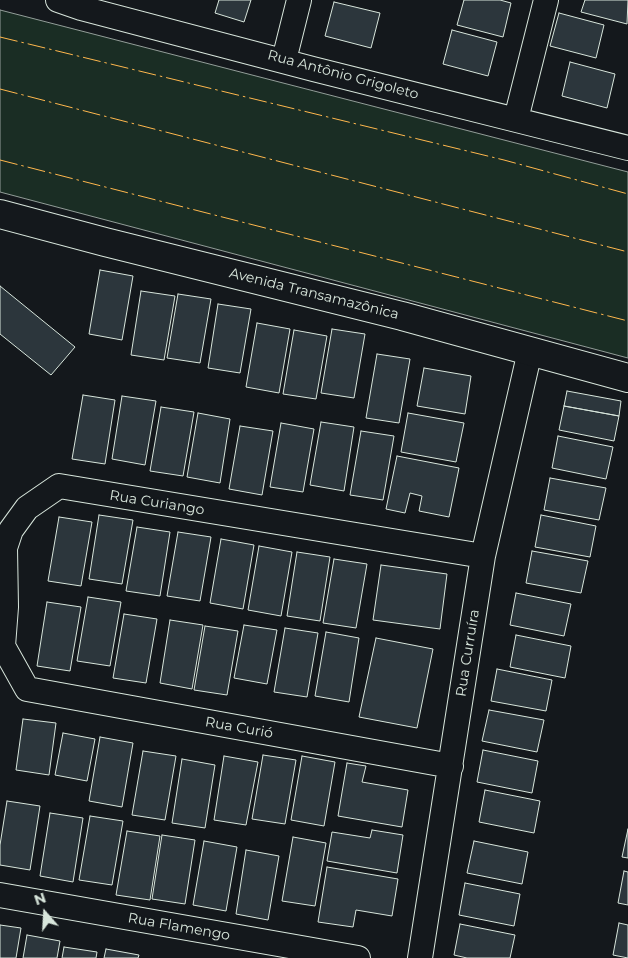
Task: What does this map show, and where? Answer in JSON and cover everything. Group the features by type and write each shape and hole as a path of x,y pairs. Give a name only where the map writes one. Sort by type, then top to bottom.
{"street":[{"name":"Rua Antônio Grigoleto","path":"58,0 81,8 313,69 628,148"},
{"path":"284,60 300,0"},
{"path":"516,119 546,0"},
{"name":"Avenida Transamazônica","path":"0,214 402,316 628,378"},
{"name":"Rua Curruíra","path":"420,958 483,556 530,351"},
{"name":"Rua Curiango","path":"27,689 3,646 6,607 3,546 11,530 27,508 59,486 483,556"},
{"name":"Rua Curió","path":"27,689 451,766"},
{"name":"Rua Flamengo","path":"0,895 358,958"}],"green space":[{"path":"0,10 628,172 628,358 0,192"}],"building":[{"path":"219,0 251,0 244,22 215,13"},
{"path":"464,0 500,0 511,3 503,37 457,25"},
{"path":"585,0 628,0 627,24 581,12"},
{"path":"334,2 380,13 371,48 325,36"},
{"path":"559,13 604,25 596,58 550,46"},
{"path":"452,30 497,42 488,76 443,64"},
{"path":"570,62 615,74 607,108 562,96"},
{"path":"100,270 133,276 122,340 89,334"},
{"path":"0,286 75,347 51,375 0,334"},
{"path":"141,291 175,296 164,360 131,355"},
{"path":"178,294 211,299 200,363 167,358"},
{"path":"218,304 251,309 240,373 208,368"},
{"path":"257,323 290,329 279,393 246,387"},
{"path":"332,329 365,334 354,398 321,393"},
{"path":"294,330 327,336 316,399 283,394"},
{"path":"377,354 410,359 399,423 366,418"},
{"path":"424,368 471,376 465,414 417,406"},
{"path":"567,391 621,401 619,416 564,406"},
{"path":"83,395 115,400 105,464 72,459"},
{"path":"122,396 156,401 145,465 112,459"},
{"path":"564,406 619,416 614,441 559,430"},
{"path":"161,407 194,412 183,476 150,471"},
{"path":"198,413 230,419 220,483 187,477"},
{"path":"408,413 464,423 456,462 401,452"},
{"path":"321,422 354,427 344,491 310,485"},
{"path":"281,423 314,429 303,492 270,487"},
{"path":"240,426 273,431 262,495 229,489"},
{"path":"361,431 394,436 383,500 350,495"},
{"path":"558,436 613,447 606,479 552,468"},
{"path":"397,456 459,468 449,517 419,511 422,496 410,493 405,513 386,509"},
{"path":"550,478 606,488 599,520 544,510"},
{"path":"99,515 133,520 122,584 89,579"},
{"path":"541,515 596,526 590,557 535,547"},
{"path":"59,517 92,522 81,586 48,581"},
{"path":"137,527 170,532 160,596 126,591"},
{"path":"178,532 211,537 200,601 167,596"},
{"path":"221,539 254,545 243,609 210,603"},
{"path":"259,546 292,552 281,616 248,610"},
{"path":"532,551 588,561 581,593 526,583"},
{"path":"297,552 330,557 320,621 287,616"},
{"path":"334,559 367,564 356,628 323,623"},
{"path":"381,565 447,574 440,629 373,620"},
{"path":"516,593 571,604 564,636 510,625"},
{"path":"88,597 121,602 110,666 77,661"},
{"path":"47,602 81,607 70,671 37,666"},
{"path":"124,614 157,619 146,683 113,678"},
{"path":"170,620 203,625 192,689 160,683"},
{"path":"244,625 277,630 267,684 234,678"},
{"path":"205,626 238,631 227,695 194,690"},
{"path":"285,628 318,633 307,697 274,692"},
{"path":"326,632 359,638 349,702 315,696"},
{"path":"516,635 571,646 565,678 510,667"},
{"path":"376,638 433,649 417,728 359,717"},
{"path":"497,669 552,680 546,711 491,701"},
{"path":"489,710 544,720 537,752 482,741"},
{"path":"23,719 56,723 49,775 16,770"},
{"path":"63,733 95,739 87,781 55,775"},
{"path":"100,737 133,743 122,807 89,801"},
{"path":"483,750 538,761 532,793 477,782"},
{"path":"143,751 176,756 165,820 132,815"},
{"path":"263,755 296,760 285,824 252,819"},
{"path":"224,756 258,762 246,825 214,820"},
{"path":"302,756 335,762 324,826 291,820"},
{"path":"182,759 215,765 205,828 172,823"},
{"path":"347,763 366,766 362,782 408,790 402,827 338,816"},
{"path":"485,790 540,801 534,833 479,822"},
{"path":"7,801 40,806 30,870 0,865 0,845"},
{"path":"50,813 83,818 73,882 40,876"},
{"path":"90,816 123,821 112,885 79,880"},
{"path":"628,829 628,858 622,857"},
{"path":"372,830 403,835 397,873 327,861 332,832 370,838"},
{"path":"127,831 160,836 150,900 116,895"},
{"path":"162,835 195,840 185,904 152,899"},
{"path":"293,837 326,843 315,906 282,901"},
{"path":"204,841 237,847 226,911 193,905"},
{"path":"474,841 528,852 522,884 467,873"},
{"path":"246,850 279,856 268,920 236,914"},
{"path":"327,867 398,879 392,916 356,910 353,927 318,922"},
{"path":"624,871 628,872 628,905 618,903"},
{"path":"465,883 520,894 514,926 459,915"},
{"path":"619,923 628,925 628,958 613,955"},
{"path":"460,924 515,935 510,958 467,958 454,955"},
{"path":"0,925 21,928 16,958 0,958"},
{"path":"27,935 60,941 57,958 23,958"},
{"path":"64,947 97,952 96,958 62,958"},
{"path":"106,949 139,955 138,958 104,958"}],"power":[{"path":"0,37 504,160 628,194"},
{"path":"0,89 628,252"},
{"path":"0,160 628,321"}]}
